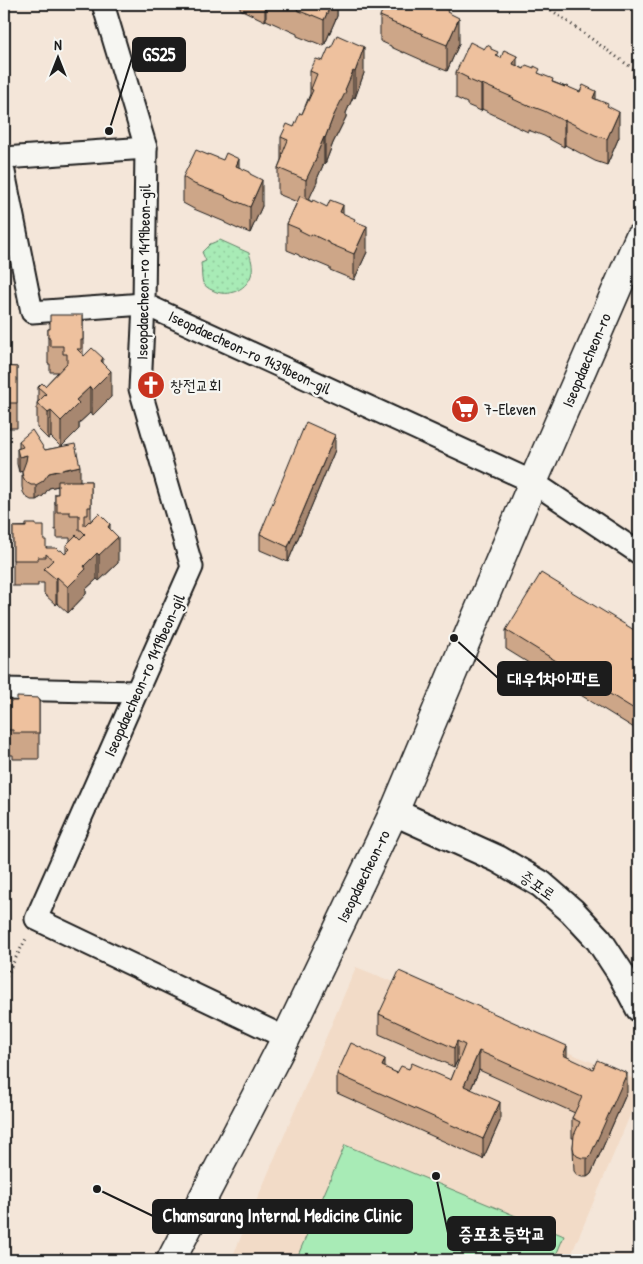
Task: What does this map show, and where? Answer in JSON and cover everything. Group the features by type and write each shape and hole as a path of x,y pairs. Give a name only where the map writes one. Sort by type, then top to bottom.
{"main road":[{"name":"Iseopdaecheon-ro","path":"171,1260 286,1038 394,812 533,482 639,238"}],"street":[{"name":"Iseopdaecheon-ro 1419beon-gil","path":"36,919 192,566 140,389 144,304 146,148 103,4"},
{"path":"4,158 146,148"},
{"name":"Iseopdaecheon-ro 1439beon-gil","path":"4,172 32,312 144,304 533,482"},
{"path":"533,482 639,553"},
{"path":"4,688 136,692"},
{"name":"증포로","path":"394,812 498,860 541,884 572,911 599,940 620,972 639,1008"},
{"path":"36,919 286,1038"}],"path":[{"path":"543,4 639,72"},
{"path":"4,980 36,919"}],"shaded area":[{"path":"356,967 639,1081 639,1094 569,1260 237,1260 232,1258"}],"green space":[{"path":"220,240 249,253 252,262 252,272 247,283 242,288 231,293 218,293 211,290 202,281 201,263 206,261 202,252 210,244"},
{"path":"345,1145 564,1236 554,1260 296,1260"}],"building":[{"path":"287,4 331,4 324,20 297,10"},
{"path":"385,4 433,4 448,10 447,12 459,18 447,45 380,16"},
{"path":"337,35 364,47 355,72 353,71 306,180 278,168 288,140 281,137 287,124 294,127 300,113 302,114 313,90 311,89 317,74 310,71 316,59 323,61"},
{"path":"470,42 484,49 487,45 491,47 491,49 498,52 496,56 501,58 504,50 517,56 513,64 524,69 526,65 534,68 534,66 540,69 538,73 553,79 552,82 580,92 583,85 596,91 593,98 608,104 607,106 619,112 607,139 467,79 456,72"},
{"path":"196,150 223,160 226,153 239,159 236,166 262,180 250,207 194,184 183,177"},
{"path":"300,196 327,207 330,200 343,205 340,212 355,219 354,221 367,226 354,254 287,224"},
{"path":"50,315 83,315 83,340 81,340 81,349 77,349 84,356 92,348 103,358 101,361 111,371 92,390 90,387 76,400 79,403 61,421 51,411 48,413 37,403 46,394 38,387 42,383 45,386 67,363 67,354 63,354 63,346 50,346 48,329 50,329"},
{"path":"4,366 17,367 17,403 4,403"},
{"path":"306,422 335,435 288,547 260,534"},
{"path":"32,430 45,450 75,444 80,466 49,473 43,481 36,485 26,482 22,472 27,455 19,457 17,449 23,447 19,441"},
{"path":"58,481 91,481 91,507 88,507 88,515 84,515 84,526 99,513 110,524 108,527 118,537 84,566 86,569 68,587 44,569 53,560 46,554 46,557 38,557 38,560 13,560 13,527 26,527 26,524 44,526 46,548 56,548 65,554 70,549 66,545 76,535 80,539 85,534 79,530 79,515 70,515 70,512 57,512 55,494 58,494"},
{"path":"541,573 639,633 639,712 506,630"},
{"path":"17,697 39,698 39,733 13,733 13,730 4,730 4,699 17,701"},
{"path":"399,971 567,1046 563,1055 593,1069 597,1060 627,1073 591,1154 587,1158 582,1158 577,1156 573,1147 574,1135 580,1122 572,1118 582,1097 479,1051 464,1086 500,1102 483,1139 337,1074 351,1043 385,1059 382,1066 397,1073 401,1066 409,1069 412,1063 451,1080 465,1045 457,1041 454,1048 379,1014"}],"place":[{"name":"GS25","path":"109,131"},
{"name":"창전교회","path":"151,385"},
{"name":"7-Eleven","path":"465,409"},
{"name":"대우1차아파트","path":"454,638"},
{"name":"증포초등학교","path":"436,1176"},
{"name":"Chamsarang Internal Medicine Clinic","path":"97,1189"}]}
